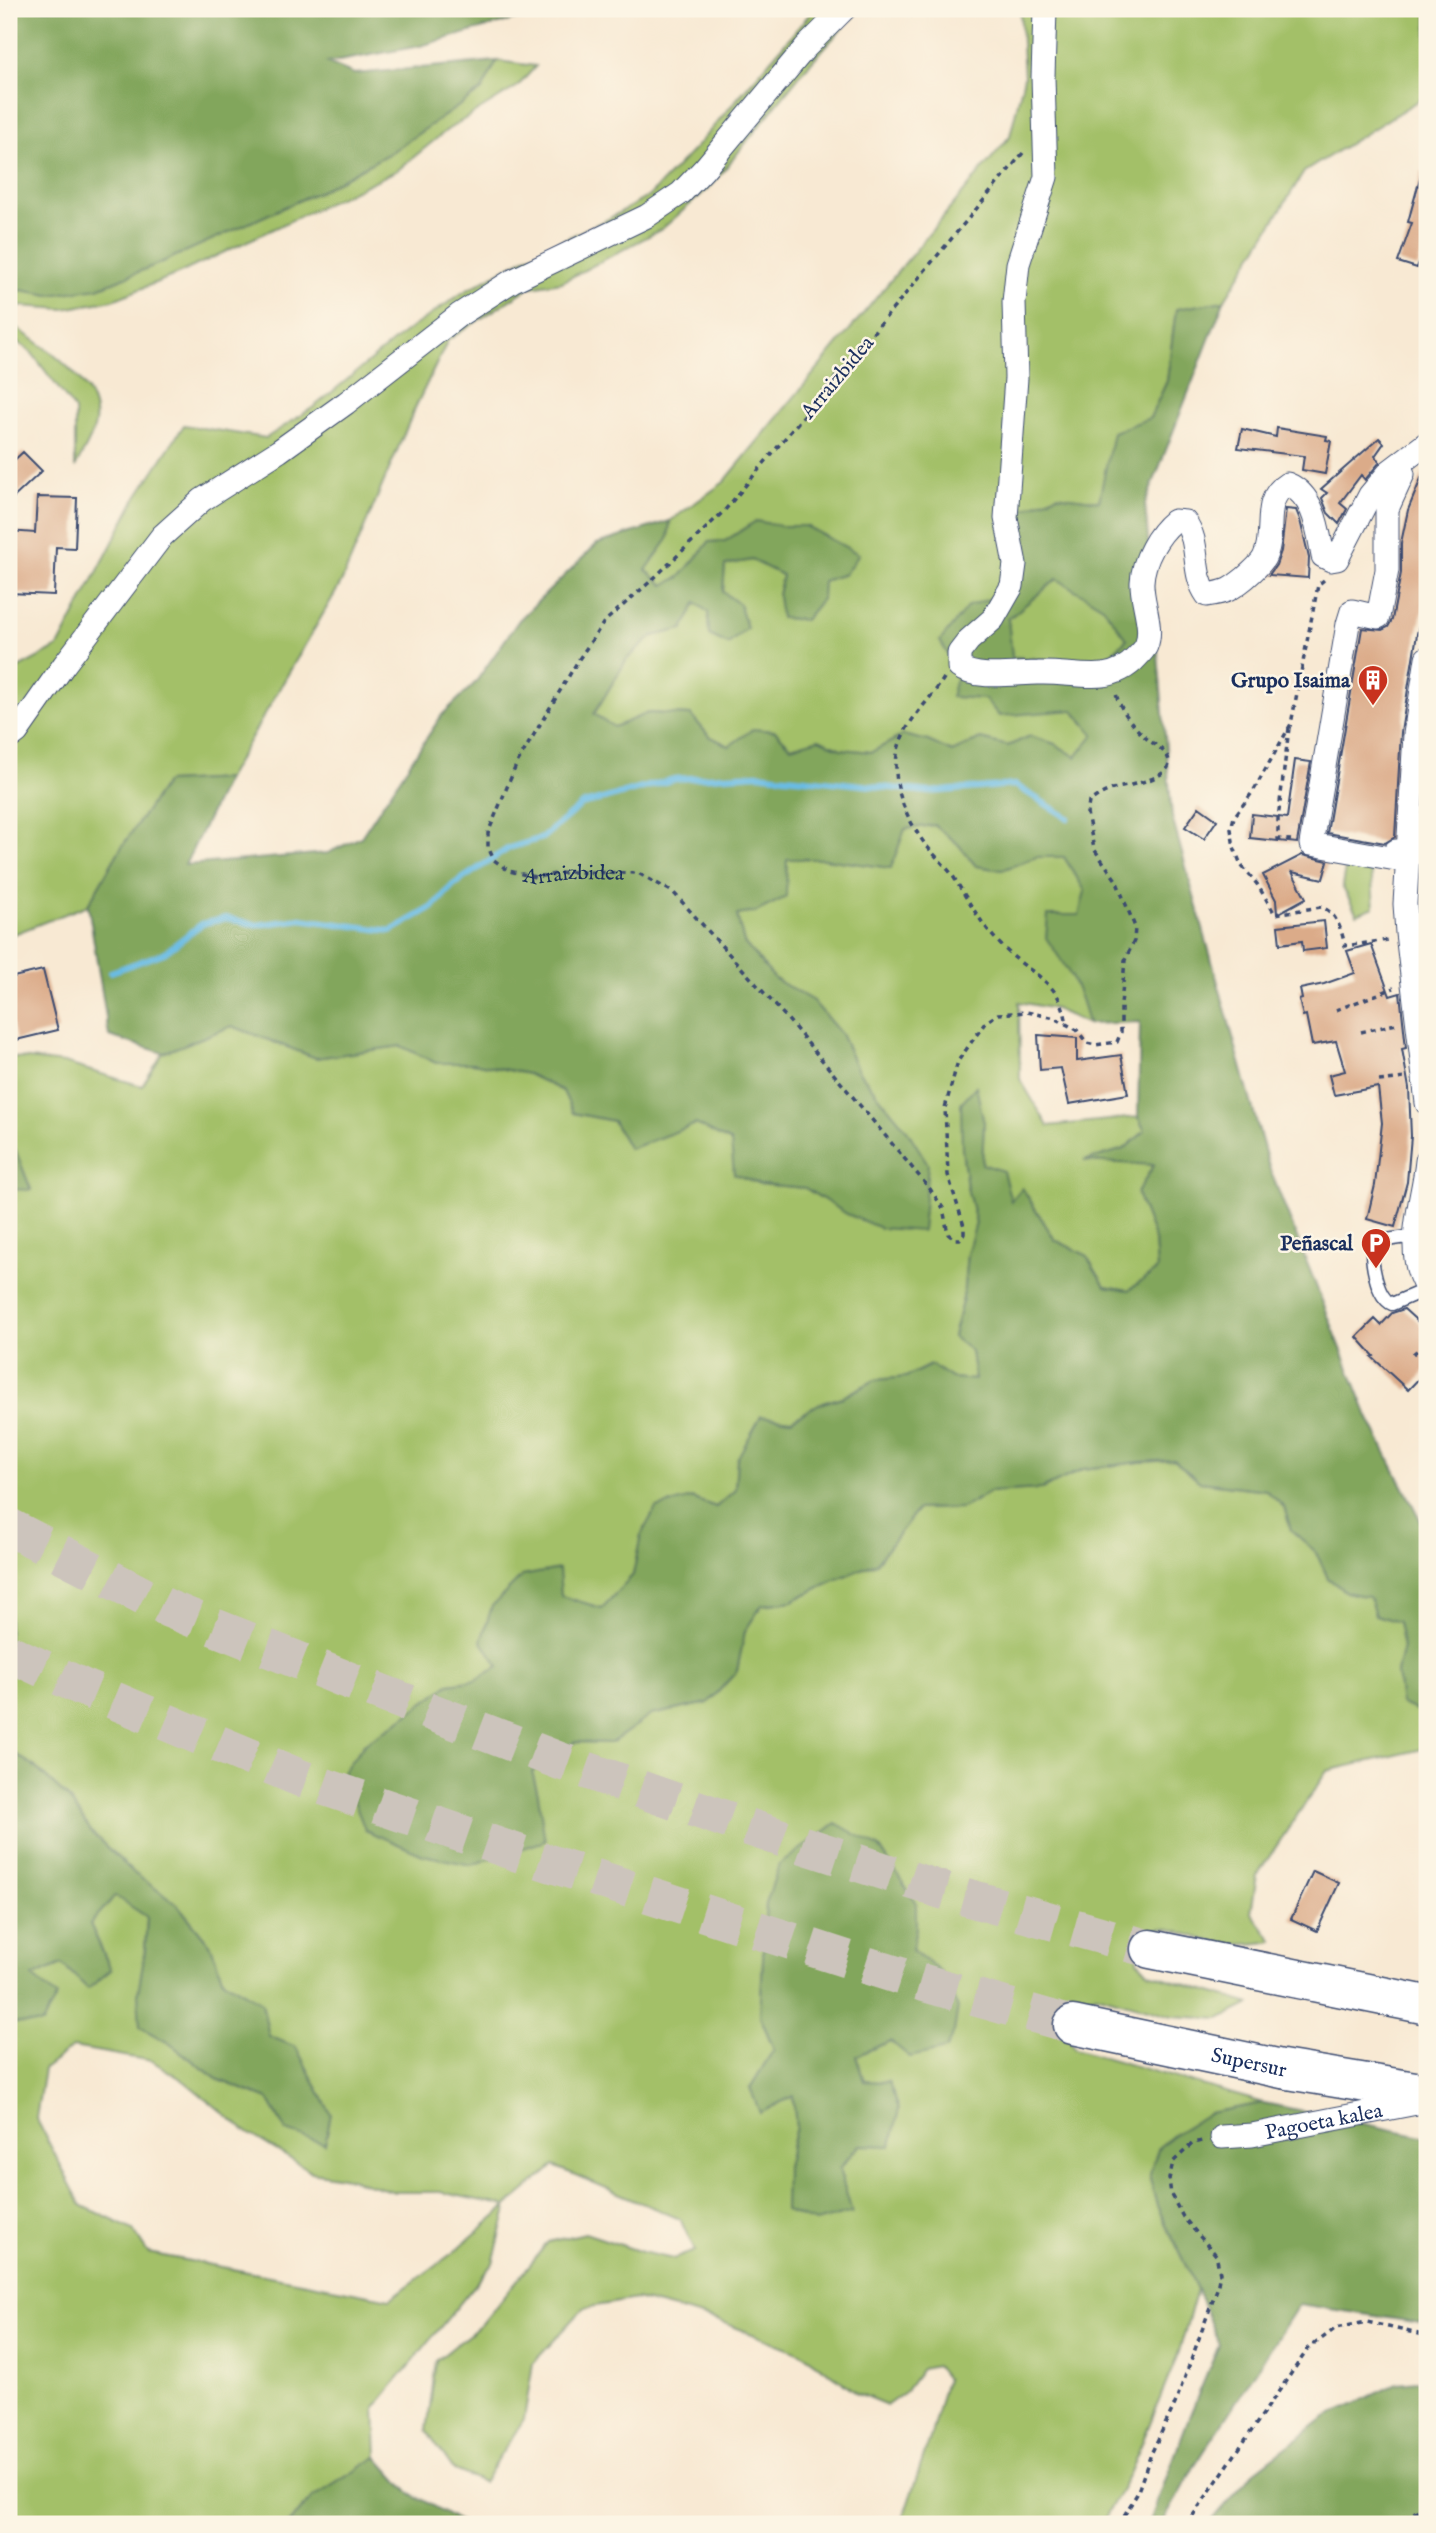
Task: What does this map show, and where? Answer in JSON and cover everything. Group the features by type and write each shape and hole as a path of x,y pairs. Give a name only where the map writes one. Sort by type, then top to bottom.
{"highway":[{"path":"1150,1949 1427,2005"},
{"name":"Supersur","path":"1073,2025 1336,2079 1427,2093"}],"street":[{"path":"9,738 17,732 64,665 162,537 202,499 290,443 480,301 512,281 648,216 681,193 805,48 844,9"},
{"path":"1045,9 1043,77 1046,177 1018,264 1014,302 1016,378 1006,518 1015,564 1012,586 993,619 959,653 959,667 981,674 1115,673 1131,664 1146,646 1148,628 1142,601 1142,579 1147,562 1163,531 1174,521 1185,522 1193,533 1200,584 1207,595 1228,592 1264,558 1269,540 1271,505 1277,490 1287,484 1296,487 1317,520 1323,556 1331,560 1337,559 1370,495 1390,471 1427,443"},
{"path":"1403,474 1387,509 1387,570 1377,617 1352,611 1348,624 1311,844 1396,859 1396,851 1407,852"},
{"path":"1427,658 1415,734 1407,852 1407,933 1427,1103"},
{"path":"1427,1161 1414,1236 1417,1265 1427,1289"},
{"name":"Pagoeta kalea","path":"1222,2137 1252,2135 1427,2101"}],"lane":[{"path":"1414,1236 1373,1242 1378,1284 1384,1298 1392,1304 1427,1289"}],"path":[{"name":"Arraizbidea","path":"1026,144 1022,157 725,510 604,622 517,763 488,833 488,847 494,860 509,870 535,877 570,872 638,873 673,892 785,1016 930,1189 943,1208 948,1234 954,1239 960,1239 964,1234 964,1226 948,1175 945,1108 958,1061 985,1023 998,1014 1027,1012 1055,1018 1077,1030 1087,1043 1095,1045 1117,1042 1121,1032 1125,960 1134,941 1135,927 1116,880 1094,849 1087,813 1089,802 1098,795 1144,782 1163,772 1169,761 1163,751 1143,736 1121,708 1117,698 1115,673"},
{"path":"1427,256 1427,265"},
{"path":"1278,839 1278,819 1290,726 1318,585 1330,575"},
{"path":"959,653 938,688 910,721 897,753 896,782 906,813 925,843 952,875 973,911 1003,948 1051,986 1064,1005 1067,1025"},
{"path":"1290,726 1254,790 1234,817 1231,829 1241,865 1257,884 1275,914 1321,907 1326,909 1339,926 1345,946 1391,940"},
{"path":"1336,1010 1391,989"},
{"path":"1361,1032 1399,1024"},
{"path":"1379,1082 1407,1078"},
{"path":"1413,1354 1427,1342"},
{"path":"1119,2524 1137,2494 1151,2454 1175,2404 1217,2289 1220,2273 1216,2255 1183,2217 1171,2195 1169,2179 1173,2162 1193,2143 1222,2137"},
{"path":"1187,2524 1308,2349 1336,2328 1367,2322 1427,2336"},
{"path":"1397,2524 1427,2504"}],"green space":[{"path":"9,9 545,9 420,46 328,63 354,74 497,61 482,90 390,153 320,191 98,288 50,295 21,290 9,294"},
{"path":"814,9 860,9 804,70 712,185 662,229 562,282 530,287 448,340 415,408 341,583 227,779 166,782 119,851 88,905 9,936 9,673 58,647 136,498 184,425 266,438 315,406 404,333 465,291 649,196 696,147"},
{"path":"1020,9 1427,9 1427,95 1304,172 1224,301 1176,309 1167,381 1150,418 1106,473 1099,501 1057,495 1012,556 992,599 968,607 985,699 1037,712 1073,710 1094,735 1076,757 1055,744 1030,736 1008,746 980,739 952,752 928,741 903,735 872,752 841,749 819,739 791,747 775,731 729,746 709,736 691,715 648,713 614,728 594,714 627,659 653,636 683,629 696,603 708,612 709,634 728,644 747,628 739,604 723,592 725,565 752,560 782,575 778,596 845,574 806,526 781,526 756,521 725,541 709,542 680,577 664,585 646,570 668,539 670,521 724,482 1010,136 1024,77"},
{"path":"497,61 536,66 518,86 447,130 398,170 180,273 113,300 64,309 20,306 9,309 9,294 21,290 50,295 98,288 320,191 390,153 482,90"},
{"path":"1224,301 1145,504 1172,817 1269,1167 1369,1419 1427,1533 1427,1714 1401,1704 1397,1672 1403,1647 1398,1622 1375,1615 1369,1597 1346,1592 1328,1578 1316,1552 1291,1530 1284,1507 1266,1490 1200,1482 1174,1460 1140,1462 1083,1469 1042,1489 990,1492 962,1508 918,1509 876,1563 792,1601 762,1605 745,1631 737,1671 708,1703 651,1715 611,1743 575,1742 532,1772 545,1841 471,1865 423,1855 365,1830 343,1772 364,1744 449,1684 476,1680 499,1666 481,1641 492,1606 522,1576 559,1569 561,1596 602,1608 633,1575 641,1535 656,1508 691,1498 716,1507 735,1490 737,1459 761,1416 791,1420 819,1404 843,1397 875,1380 906,1377 931,1365 951,1378 975,1380 971,1351 953,1337 963,1298 967,1254 976,1223 967,1187 962,1149 961,1103 976,1086 984,1123 982,1164 1003,1171 1011,1201 1022,1188 1055,1240 1086,1255 1105,1286 1129,1290 1157,1270 1155,1240 1137,1193 1154,1165 1084,1161 1124,1149 1145,1131 1138,1117 1140,1022 1088,1024 1072,978 1046,938 1048,915 1079,915 1085,891 1064,857 1036,857 1002,870 976,866 958,844 934,825 905,829 891,868 824,859 787,859 786,897 756,912 737,915 744,943 775,979 813,1001 841,1034 858,1071 907,1130 928,1164 922,1231 880,1228 847,1214 805,1188 760,1184 734,1174 731,1142 696,1124 629,1149 613,1121 573,1113 563,1091 528,1074 473,1063 436,1063 401,1046 316,1058 232,1026 163,1053 109,1036 88,905 119,851 166,782 227,779 185,865 328,853 361,837 442,715 475,683 519,620 597,544 670,521 668,539 646,570 664,585 680,577 709,542 725,541 756,521 781,526 806,526 859,554 845,574 823,581 822,599 805,620 781,618 778,596 782,575 752,560 725,565 723,592 739,604 747,628 728,644 709,635 708,612 696,603 683,629 653,636 627,659 594,714 614,727 648,713 691,715 709,736 729,746 753,729 775,731 791,747 819,739 841,749 872,752 903,735 928,741 952,752 981,739 1008,746 1030,736 1055,744 1076,757 1094,734 1073,710 999,716 985,699 951,697 958,671 940,641 968,606 992,598 1012,556 1021,510 1057,495 1099,501 1113,432 1150,418 1167,381 1176,309","holes":["1057,579 1103,607 1127,639 1100,664 1012,657 1008,619"]},
{"path":"9,323 67,366 90,396 95,412 94,428 75,468 75,410 31,352 9,336"},
{"path":"1057,578 1103,607 1127,639 1100,664 1012,657 1008,619"},
{"path":"934,825 958,844 976,866 1002,870 1036,857 1064,857 1086,890 1069,970 1082,997 1088,1024 1055,1009 1019,1002 1020,1079 1048,1126 1138,1117 1145,1131 1124,1149 1087,1161 1154,1164 1137,1193 1155,1240 1157,1270 1129,1290 1105,1286 1086,1255 1055,1240 1023,1189 1011,1202 982,1164 984,1123 962,1149 967,1187 976,1223 967,1254 963,1298 953,1336 971,1351 975,1380 951,1378 930,1365 906,1377 875,1380 843,1397 819,1404 791,1420 737,1459 735,1490 716,1507 691,1498 641,1535 633,1575 602,1609 560,1596 500,1665 476,1680 449,1684 364,1744 538,1794 532,1772 575,1742 611,1743 651,1715 708,1703 737,1671 745,1631 762,1605 792,1601 876,1563 918,1509 962,1508 990,1492 1042,1489 1083,1469 1174,1460 1200,1482 1266,1490 1284,1507 1291,1530 1316,1552 1328,1578 1346,1592 1370,1597 1375,1615 1398,1621 1403,1647 1397,1672 1401,1704 1427,1714 1427,1748 1327,1771 1257,1875 1251,1912 1273,1941 1231,1944 1206,1940 1171,1929 1146,1930 1138,1948 1138,1961 1149,1973 1250,2004 1220,2019 1172,2016 1096,1994 1072,2004 1064,2030 1075,2049 1264,2103 1209,2113 1159,2147 1149,2175 1157,2206 1197,2289 1179,2352 1130,2472 1102,2524 901,2524 932,2432 946,2379 936,2366 922,2369 905,2392 887,2405 858,2393 803,2354 717,2320 636,2299 584,2308 533,2363 524,2419 483,2482 454,2470 427,2431 436,2361 481,2325 548,2242 585,2233 673,2259 695,2251 680,2219 554,2166 508,2205 493,2263 375,2407 377,2457 311,2499 289,2524 9,2524 9,2023 42,2023 31,1977 62,1964 111,1969 90,1924 115,1895 147,1917 140,2027 169,2043 217,2079 268,2099 286,2131 262,2003 223,1980 211,1946 177,1904 135,1874 93,1834 69,1799 34,1766 9,1750 9,1189 31,1189 15,1149 9,1147 11,1057 64,1063 142,1086 163,1053 232,1026 316,1058 401,1046 436,1063 473,1063 528,1074 563,1091 574,1113 613,1121 629,1149 696,1124 731,1142 760,1184 805,1188 847,1214 907,1130 858,1071 841,1034 813,1001 775,979 744,943 737,915 756,912 787,859 824,859 890,868 905,829","holes":["766,1903 916,1927 912,1950 940,1971 890,2041 856,2056 864,2081 860,2145 839,2168 851,2212 786,2167 796,2127 793,2095 750,2088 774,2049 760,2016","73,2047 152,2061 184,2081 248,2133 312,2172 347,2178 395,2192 440,2192 507,2206 454,2252 390,2299 148,2253 133,2230 81,2205 36,2118 44,2069"]},
{"path":"1346,863 1371,868 1374,907 1357,914 1342,886"},
{"path":"9,1147 15,1149 31,1190 9,1189"},
{"path":"9,1750 34,1766 69,1799 93,1834 135,1874 177,1904 211,1946 223,1980 262,2003 269,2036 296,2047 331,2114 325,2144 286,2131 268,2099 217,2079 169,2043 140,2027 138,1993 145,1952 147,1917 115,1896 90,1924 111,1970 88,1989 62,1964 32,1977 57,1996 42,2024 9,2023"},
{"path":"836,1823 880,1848 916,1903 912,1950 940,1971 958,2008 954,2032 946,2049 910,2057 890,2041 856,2056 864,2081 889,2082 899,2109 891,2146 859,2145 839,2169 852,2212 816,2222 785,2211 786,2167 796,2127 793,2096 760,2113 750,2088 774,2049 760,2016 766,1903 779,1865"},
{"path":"1264,2103 1427,2137 1427,2324 1299,2304 1194,2467 1162,2524 1149,2524 1219,2345 1197,2289 1157,2206 1149,2175 1159,2147 1176,2133 1209,2113"},
{"path":"1427,2380 1427,2524 1256,2524 1257,2517 1209,2524 1254,2472 1326,2417 1398,2383"},
{"path":"377,2457 407,2491 464,2524 289,2524 311,2499"}],"building":[{"path":"1422,171 1427,172 1427,239 1417,268 1398,262 1412,223 1408,222"},
{"path":"1277,428 1327,436 1326,440 1331,441 1325,474 1302,470 1304,456 1238,448 1242,429 1276,437"},
{"path":"1379,438 1384,443 1375,456 1380,462 1365,480 1361,475 1340,503 1347,509 1339,524 1328,513 1322,498 1327,493 1321,489"},
{"path":"23,452 42,471 9,502 9,465"},
{"name":"Grupo Isaima","path":"1427,464 1427,591 1401,732 1395,837 1385,843 1327,833 1362,628 1382,630 1388,627 1392,620 1401,573 1401,543 1408,510"},
{"path":"37,497 77,498 75,548 56,547 54,595 9,593 9,531 35,533"},
{"path":"1286,509 1296,510 1300,520 1309,558 1308,578 1269,575 1281,551"},
{"path":"1295,760 1311,762 1297,843 1250,838 1252,814 1287,818"},
{"path":"1427,764 1427,859 1422,858"},
{"path":"1199,807 1217,820 1204,839 1185,827"},
{"path":"1302,855 1328,861 1323,879 1292,872 1306,898 1277,914 1276,900 1263,875"},
{"path":"1324,921 1327,948 1303,951 1302,941 1280,944 1278,926"},
{"path":"1371,944 1390,996 1400,993 1406,1048 1402,1049 1409,1088 1411,1136 1407,1182 1395,1227 1367,1219 1375,1185 1382,1123 1378,1087 1334,1095 1329,1075 1345,1071 1336,1041 1312,1045 1306,1015 1303,1016 1299,1000 1302,999 1300,989 1355,973 1347,951"},
{"path":"43,970 58,1030 16,1040 9,1010 9,978"},
{"path":"1038,1035 1077,1038 1077,1061 1121,1055 1128,1094 1069,1104 1061,1068 1040,1070"},
{"path":"1404,1309 1427,1330 1427,1370 1408,1390 1372,1357 1374,1356 1357,1337 1375,1319 1381,1325 1392,1313"},
{"path":"1313,1871 1339,1883 1317,1931 1291,1919"}],"waterway":[{"path":"111,972 164,953 202,924 226,918 257,925 301,919 391,931 433,907 453,885 509,848 542,838 581,805 675,779 757,774 929,792 1015,785 1068,818"}],"tunnel":[{"path":"9,1527 169,1609 560,1761 745,1826 941,1890 1150,1949"},
{"path":"9,1653 82,1687 305,1780 521,1854 903,1977 1073,2025"}],"place":[{"name":"Grupo Isaima","path":"1373,707"},
{"name":"Peñascal","path":"1376,1270"}]}
